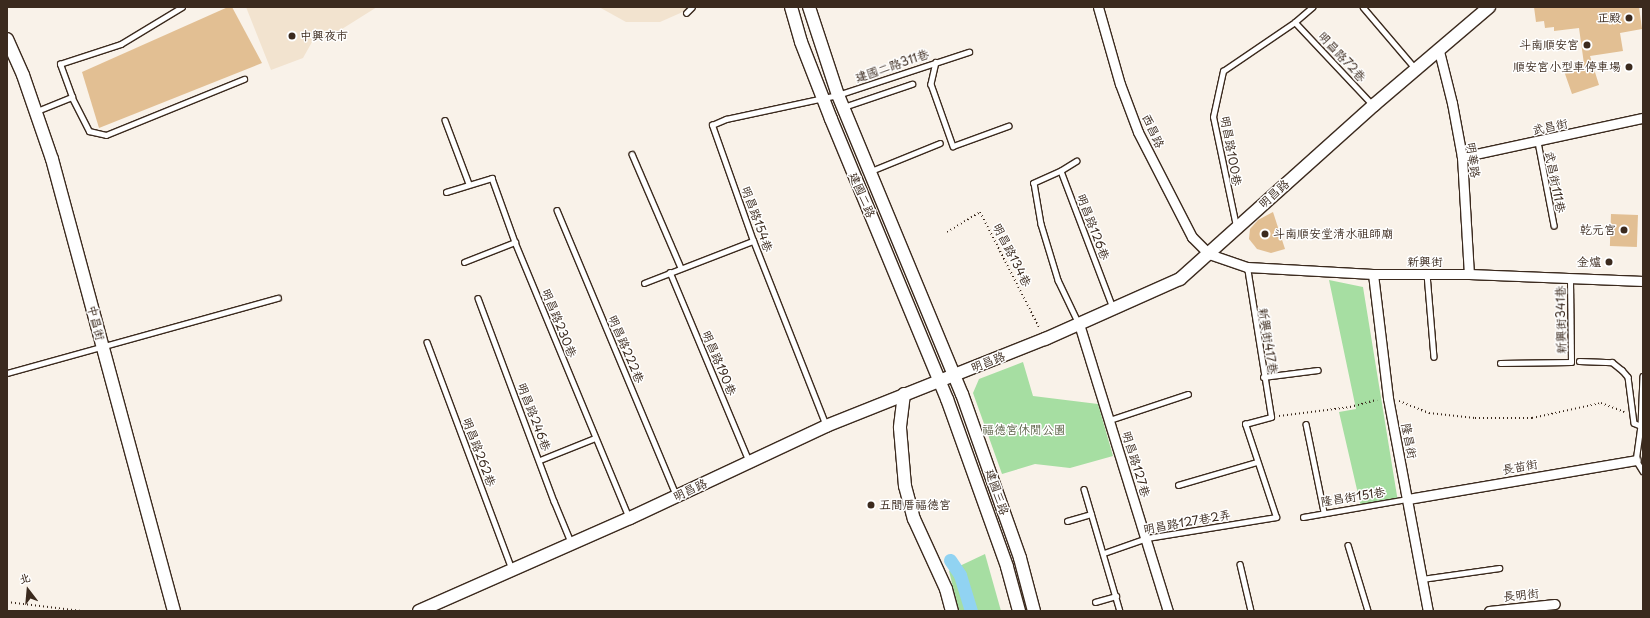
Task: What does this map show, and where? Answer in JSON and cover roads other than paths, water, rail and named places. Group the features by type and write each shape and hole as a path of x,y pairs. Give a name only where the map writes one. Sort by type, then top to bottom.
{"street":[{"name":"建國二路","path":"791,7 801,42 822,98 940,380"},
{"name":"建國二路","path":"809,7 838,95 871,171 954,375"},
{"name":"西昌路","path":"1098,7 1120,84 1138,132 1192,237 1209,254"},
{"name":"明昌路","path":"419,611 572,542 630,518 750,463 826,426 1045,339 1180,279 1374,105 1417,70 1489,7"},
{"name":"中昌街","path":"7,39 36,111 52,159 174,611"},
{"name":"明華路","path":"1439,51 1452,103 1462,157 1469,274"},
{"name":"武昌街","path":"1462,157 1538,142 1643,118"},
{"name":"新興街","path":"1209,254 1247,267 1373,274 1469,274 1643,281"},
{"name":"隆昌街","path":"1373,274 1388,398 1428,611"},
{"name":"明昌路127巷","path":"1079,324 1147,538 1168,611"},
{"name":"建國三路","path":"954,375 1020,558 1034,611"},
{"name":"建國三路","path":"940,380 1007,567 1019,611"},
{"path":"904,394 900,428 905,486 914,519 946,589 952,611"},
{"name":"長苗街","path":"1408,499 1636,460"},
{"name":"長明街","path":"1489,611 1555,604"}],"lane":[{"path":"182,7 121,44 60,64 72,97 89,131 106,135 244,79"},
{"path":"686,13 692,7"},
{"name":"明昌路100巷","path":"1236,228 1213,117 1223,71 1295,22 1312,7"},
{"path":"1363,7 1417,70"},
{"name":"明昌路72巷","path":"1295,22 1374,105"},
{"name":"建國二路311巷","path":"822,98 838,95 969,52"},
{"path":"936,62 930,84 953,146 1008,126"},
{"path":"844,107 912,84"},
{"path":"36,111 72,97"},
{"name":"明昌路154巷","path":"822,98 726,119 712,125 753,241 826,426"},
{"path":"445,120 469,184"},
{"name":"武昌街111巷","path":"1538,142 1554,225"},
{"path":"871,171 940,143"},
{"path":"632,154 681,268"},
{"path":"1077,161 1061,171 1034,183 1041,224 1058,280 1079,324"},
{"name":"明昌路126巷","path":"1061,171 1113,309"},
{"name":"明昌路230巷","path":"446,192 492,178 515,242 595,438 630,518"},
{"name":"明昌路222巷","path":"557,210 677,496"},
{"path":"644,283 753,241"},
{"path":"464,262 515,242"},
{"name":"新興街417巷","path":"1247,267 1263,377 1271,417 1246,424 1257,462"},
{"name":"明昌路190巷","path":"670,272 750,463"},
{"path":"1427,274 1434,357"},
{"name":"新興街341巷","path":"1500,363 1572,362 1570,279"},
{"path":"7,372 102,348 278,298"},
{"name":"明昌路246巷","path":"478,298 540,460 554,501 572,542"},
{"name":"明昌路262巷","path":"427,342 512,569"},
{"path":"1579,361 1612,362 1628,377 1634,424 1641,426"},
{"path":"1263,377 1318,370"},
{"path":"1643,376 1641,426 1636,460 1643,471"},
{"path":"1110,420 1188,394"},
{"path":"1306,424 1324,512"},
{"path":"540,460 595,438"},
{"path":"1178,486 1257,462"},
{"name":"明昌路127巷2弄","path":"1104,553 1147,538 1276,517 1257,462"},
{"path":"1084,489 1120,611"},
{"name":"隆昌街151巷","path":"1303,517 1324,512 1408,499"},
{"path":"1067,521 1091,514"},
{"path":"1348,545 1368,611"},
{"path":"1240,564 1251,611"},
{"path":"1422,579 1499,568"},
{"path":"1095,602 1116,596"}],"waterway":[{"path":"950,560 960,575 971,611"}],"place":[{"name":"正殿","path":"1629,18"},
{"name":"中興夜市","path":"292,36"},
{"name":"斗南順安宮","path":"1587,45"},
{"name":"順安宮小型車停車場","path":"1629,67"},
{"name":"乾元宮","path":"1624,230"},
{"name":"斗南順安堂清水祖師廟","path":"1265,234"},
{"name":"金爐","path":"1609,262"},
{"name":"五間厝福德宮","path":"871,505"}],"park label":[{"name":"福德宮休閒公園","path":"1024,430"}]}
